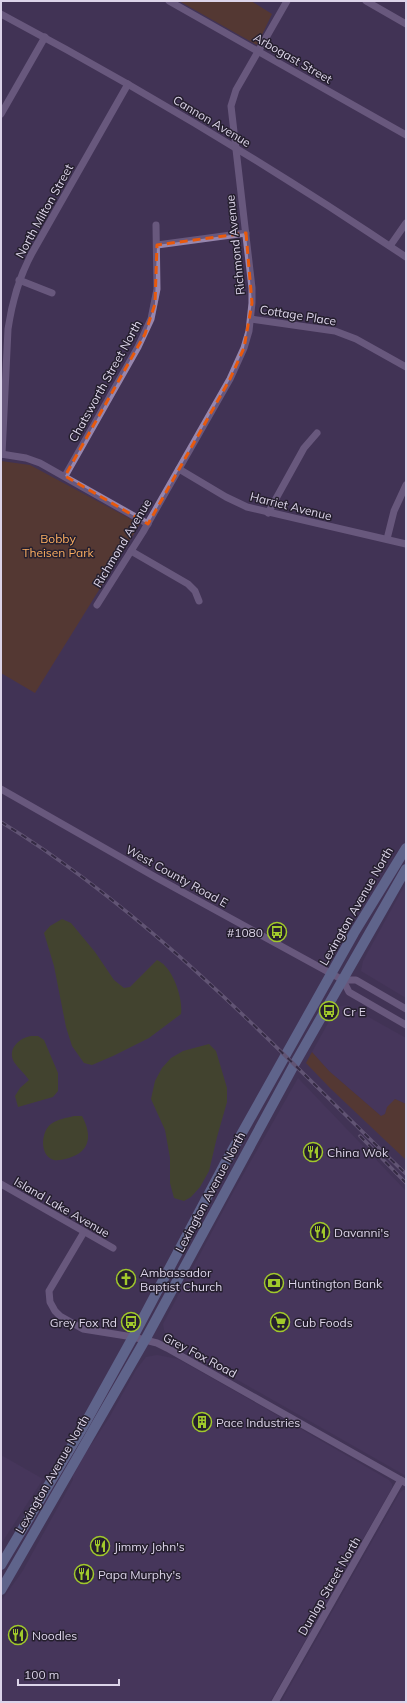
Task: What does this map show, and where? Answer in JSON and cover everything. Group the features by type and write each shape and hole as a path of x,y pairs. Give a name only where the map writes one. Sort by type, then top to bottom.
{"main road":[{"name":"Lexington Avenue North","path":"1,1565 78,1436 133,1337 222,1169 332,973 406,848"},
{"name":"Lexington Avenue North","path":"1,1590 145,1340 294,1065 406,869"}],"street":[{"name":"Arbogast Street","path":"169,1 406,135"},
{"name":"Richmond Avenue","path":"97,605 148,524 238,364 244,348 251,319 252,288 231,116 233,97 287,1"},
{"path":"366,1 406,24"},
{"name":"Cannon Avenue","path":"1,14 128,84 235,147 314,195 406,257"},
{"path":"1,114 45,37"},
{"name":"North Milton Street","path":"1,454 8,329 14,296 19,280 32,252 128,84"},
{"path":"390,246 406,223"},
{"name":"Chatsworth Street North","path":"65,476 145,334 153,312 157,289 156,225"},
{"path":"157,245 246,233"},
{"path":"19,280 52,293"},
{"name":"Cottage Place","path":"251,319 335,331 356,339 406,368"},
{"path":"268,513 304,448 317,433"},
{"path":"1,454 33,460 65,476 148,524"},
{"name":"Harriet Avenue","path":"179,469 236,502 268,513 406,544"},
{"path":"387,539 394,511 406,485"},
{"path":"131,551 188,584 195,591 199,601"},
{"name":"West County Road E","path":"1,789 157,878 332,973 343,980 349,992 406,1025"},
{"name":"West County Road E","path":"343,980 356,980 406,1009"},
{"name":"Island Lake Avenue","path":"1,1184 113,1248"},
{"name":"Grey Fox Road","path":"84,1232 52,1285 49,1297 52,1307 60,1316 83,1329 145,1340 180,1355 404,1482"},
{"name":"Dunlap Street North","path":"275,1702 404,1482"}],"highlighted area":[{"path":"246,233 252,303 244,348 230,379 148,524 65,476 145,334 155,304 157,245"}],"shaded area":[{"path":"406,883 406,998 361,971 363,961"},
{"path":"62,919 71,923 95,952 114,980 124,988 130,987 157,960 162,963 169,970 178,988 181,1002 181,1014 149,1038 92,1065 84,1063 72,1046 66,1027 54,966 44,933 50,926"},
{"path":"347,1005 406,1038 406,1104 395,1099 384,1115 381,1116 329,1071 312,1052 337,1007"},
{"path":"31,1036 38,1036 44,1040 58,1073 58,1091 53,1097 18,1107 15,1096 20,1088 29,1080 14,1062 12,1053 15,1045 22,1039"},
{"path":"209,1044 216,1051 227,1088 227,1102 209,1171 200,1187 191,1197 184,1201 174,1198 170,1183 170,1158 165,1130 151,1099 155,1081 162,1068 171,1058 183,1051"},
{"path":"298,1078 406,1191 406,1476 178,1346 169,1338 164,1330 163,1324 230,1198"},
{"path":"74,1116 82,1116 87,1130 88,1142 82,1151 69,1158 54,1160 49,1158 44,1149 43,1143 45,1132 51,1124 56,1121"},
{"path":"157,1355 178,1359 233,1390 389,1480 392,1484 392,1488 270,1702 1,1702 1,1601 22,1572 73,1480 73,1476 85,1454 109,1418 136,1370 146,1357"},
{"path":"1,1455 43,1479 1,1544"},
{"path":"403,1490 406,1490 406,1702 281,1702 399,1494"}],"green space":[{"path":"179,1 251,1 272,14 257,45"},
{"name":"Bobby Theisen Park","path":"1,461 30,465 140,524 35,693 1,673"},
{"path":"312,1052 329,1071 381,1116 385,1114 387,1107 395,1099 406,1104 406,1160 330,1088 306,1063"}],"railway":[{"path":"1,822 57,859 111,899 163,942 262,1033 406,1174"},
{"path":"360,1136 406,1183"}],"place":[{"name":"#1080","path":"277,932"},
{"name":"Cr E","path":"329,1011"},
{"name":"China Wok","path":"313,1152"},
{"name":"Davanni's","path":"320,1232"},
{"name":"Ambassador Baptist Church","path":"126,1279"},
{"name":"Huntington Bank","path":"274,1283"},
{"name":"Grey Fox Rd","path":"131,1322"},
{"name":"Cub Foods","path":"280,1322"},
{"name":"Pace Industries","path":"202,1422"},
{"name":"Jimmy John's","path":"100,1546"},
{"name":"Papa Murphy's","path":"84,1574"},
{"name":"Noodles","path":"18,1635"}]}
